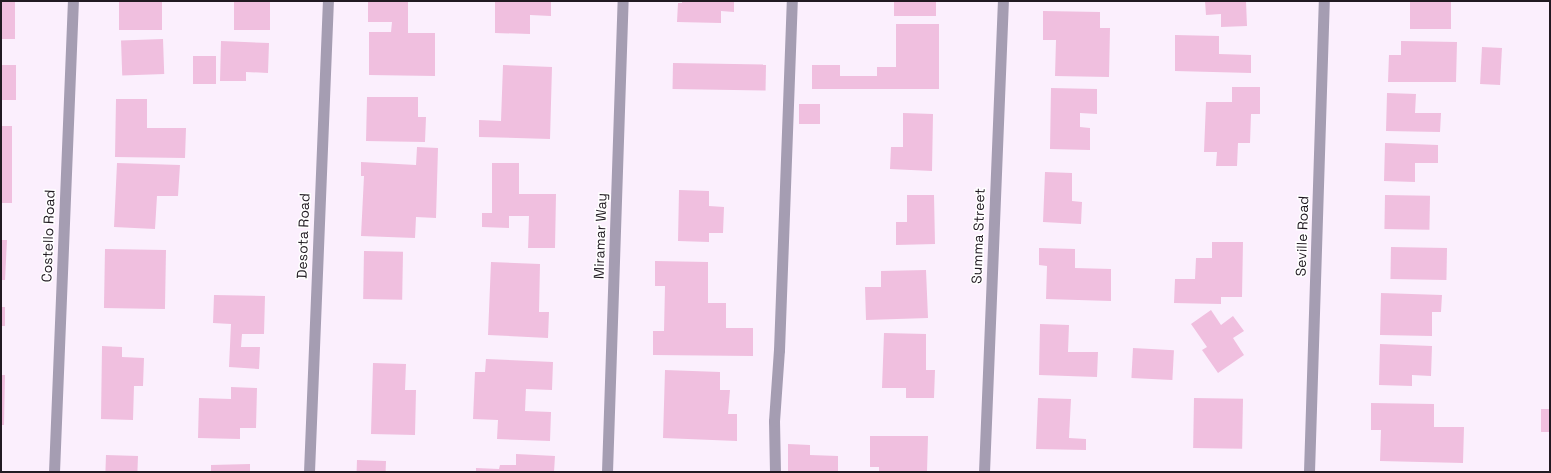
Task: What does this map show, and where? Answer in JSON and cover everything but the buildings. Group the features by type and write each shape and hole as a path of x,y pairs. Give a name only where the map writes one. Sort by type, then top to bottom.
{"street":[{"name":"Costello Road","path":"54,472 73,1"},
{"name":"Desota Road","path":"309,472 328,1"},
{"name":"Miramar Way","path":"607,472 623,1"},
{"path":"775,472 774,421 779,350 792,1"},
{"name":"Summa Street","path":"984,472 1003,1"},
{"name":"Seville Road","path":"1310,472 1324,1"}]}
